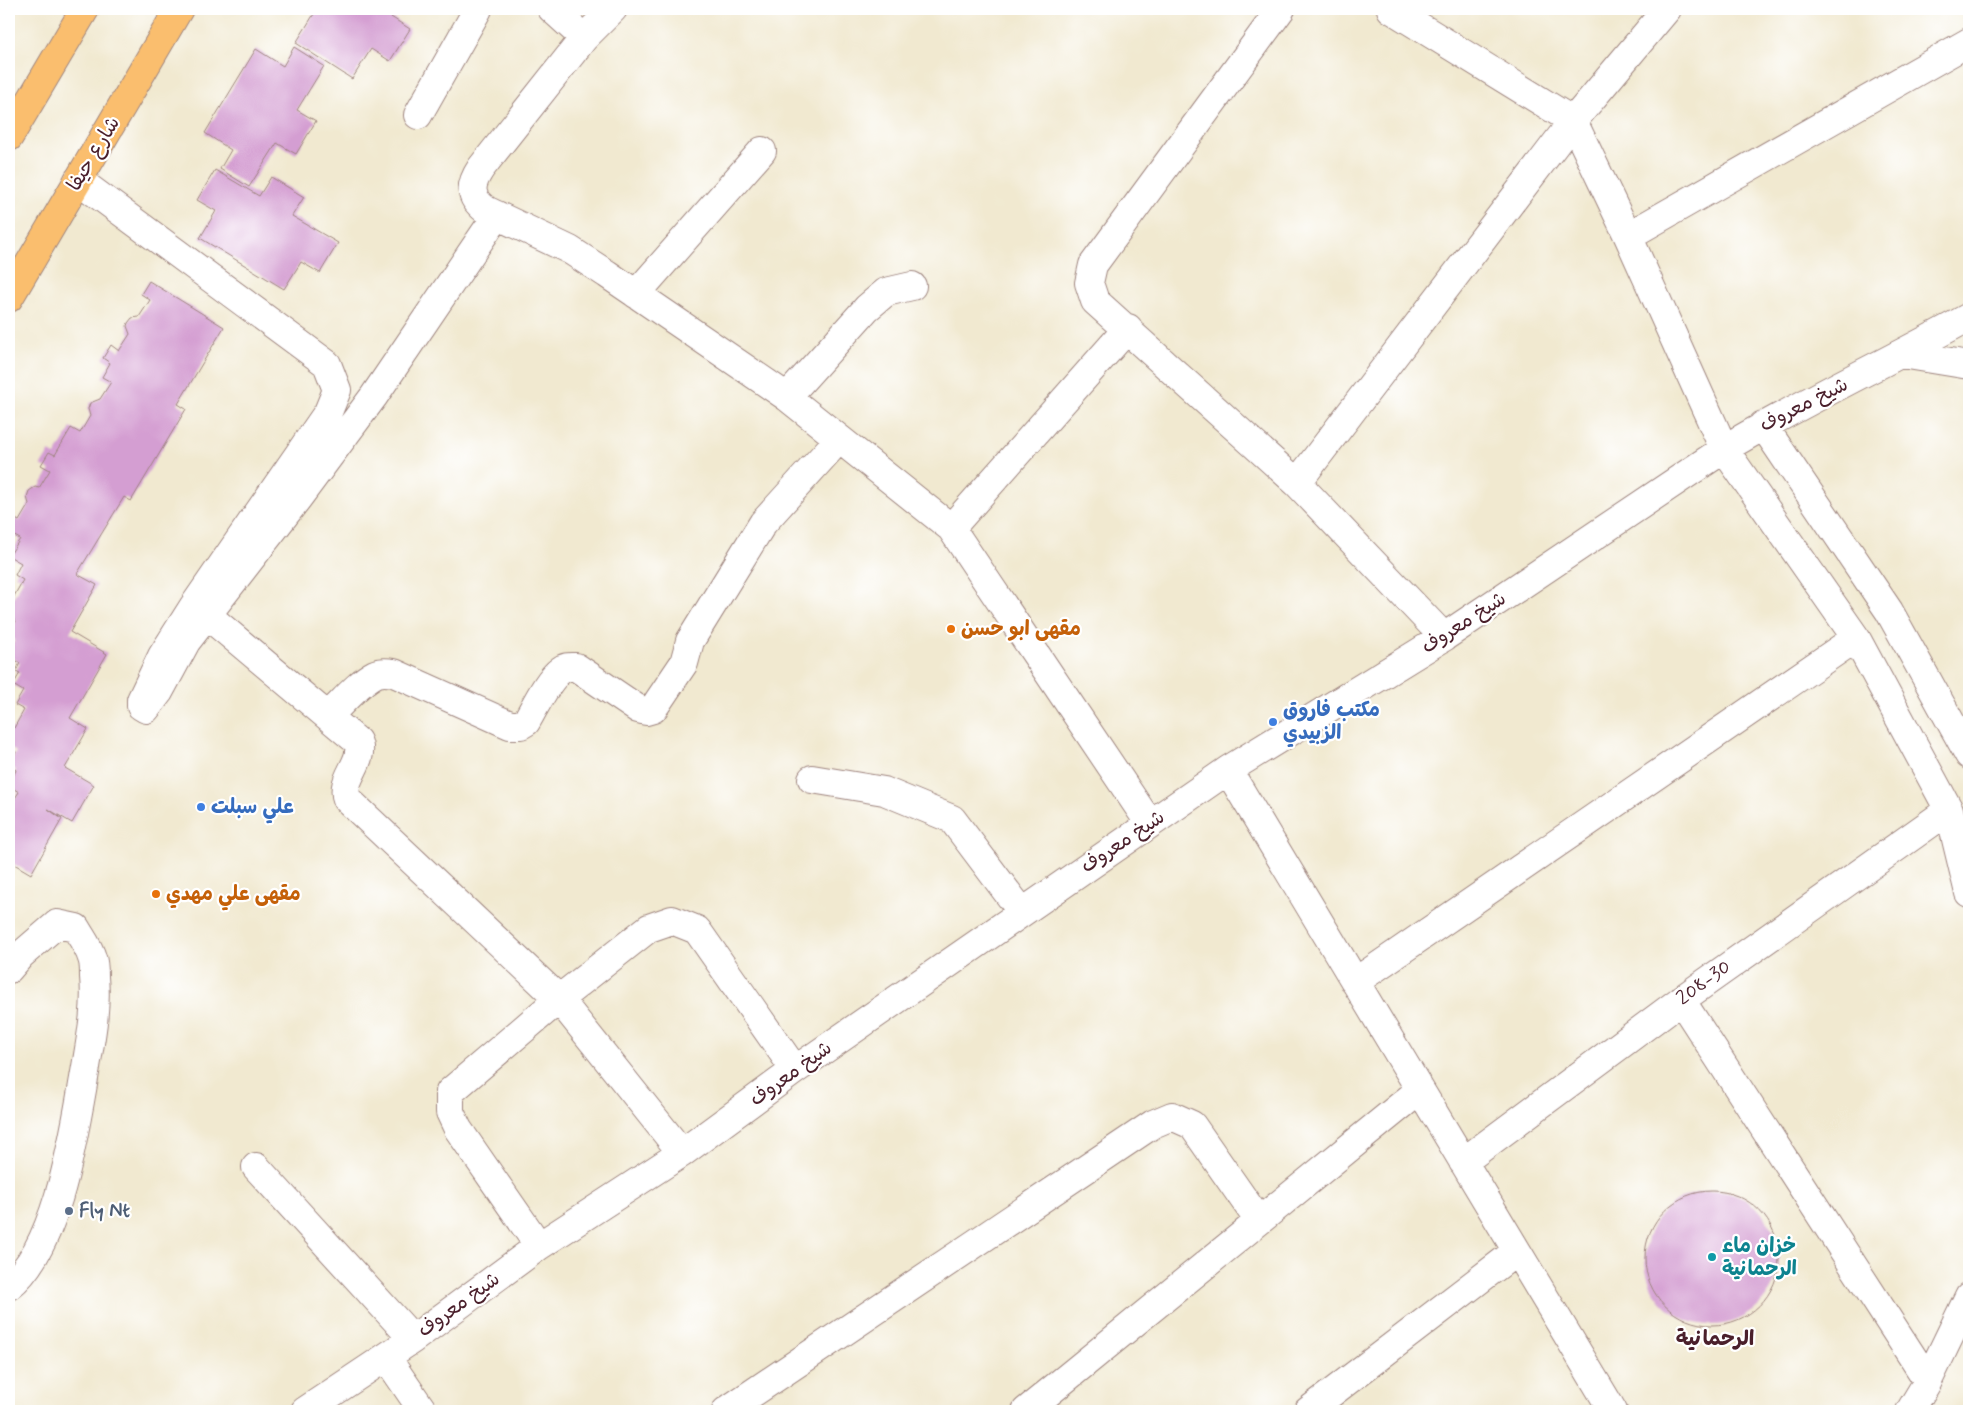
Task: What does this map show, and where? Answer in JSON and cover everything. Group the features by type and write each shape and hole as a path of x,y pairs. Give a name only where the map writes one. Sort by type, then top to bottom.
{"main road":[{"path":"9,137 85,9"},
{"name":"شارع حيفا","path":"9,298 179,9"}],"street":[{"path":"418,115 478,9"},
{"path":"552,9 584,38"},
{"path":"613,9 584,38 474,178 473,191 476,202 497,215 570,250 787,397 951,528 1150,824"},
{"path":"1281,9 1093,265 1089,283 1095,301 1128,328 1297,483 1444,637"},
{"path":"1391,9 1573,121 1628,236 1724,448 1856,638 1948,810 1969,892"},
{"path":"1297,483 1573,121 1667,9"},
{"path":"1628,236 1969,42"},
{"path":"636,294 762,151"},
{"path":"78,180 327,364 337,390 328,412 193,607 162,656 141,700 143,708 148,707 159,692 186,642 374,396 497,215"},
{"path":"787,397 867,308 886,292 912,286"},
{"name":"شیخ معروف","path":"305,1411 413,1339 539,1246 682,1153 795,1070 1228,770 1444,637 1724,448 1763,425 1902,354 1969,317"},
{"path":"951,528 1128,328"},
{"path":"1902,354 1969,365"},
{"path":"1763,425 1889,611 1969,755"},
{"path":"328,716 369,678 376,673 386,672 394,673 510,726 521,725 526,722 553,679 561,670 568,666 576,667 638,709 646,711 653,709 684,663 690,641 759,529 839,439"},
{"path":"207,615 358,741 360,754 345,787 347,799 559,999 682,1153"},
{"path":"1355,982 1856,638"},
{"path":"1228,770 1613,1411"},
{"path":"812,779 884,791 952,819 1022,912"},
{"name":"208-30","path":"1463,1162 1681,1000 1948,810"},
{"path":"539,1246 458,1129 450,1112 450,1092 559,999 649,928 672,920 697,930 795,1070"},
{"path":"9,969 21,955 57,924 76,928 92,957 95,989 93,1023 78,1111 60,1193 37,1251 26,1270 9,1286"},
{"path":"1681,1000 1928,1381"},
{"path":"1026,1411 1420,1090"},
{"path":"726,1411 1153,1124 1172,1116 1192,1126 1259,1221"},
{"path":"256,1167 413,1339"},
{"path":"1308,1411 1517,1251"},
{"path":"1910,1411 1928,1381 1969,1296"},
{"path":"386,1357 423,1411"}],"building":[{"path":"317,9 396,9 391,17 410,29 390,61 371,49 352,79 296,43"},
{"path":"294,47 324,66 297,110 316,121 296,154 277,143 249,187 220,169 231,150 205,133 256,49 283,66"},
{"path":"215,170 259,196 271,177 304,197 292,216 338,243 320,273 301,262 284,289 200,238 216,211 197,200"},
{"path":"149,281 224,327 178,404 186,409 131,501 124,497 77,574 97,585 70,632 107,654 70,718 88,729 65,768 94,785 72,823 48,809 62,819 31,874 9,861 9,802 10,799 13,801 19,792 9,786 16,770 9,765 16,752 9,747 9,728 14,728 24,710 15,705 23,691 13,685 20,673 16,671 20,663 9,656 9,651 15,640 9,634 16,621 9,617 9,598 13,598 23,580 15,575 21,563 9,556 20,539 9,533 9,518 10,516 19,521 29,504 27,497 29,491 35,487 39,488 50,470 41,465 49,452 55,455 71,428 80,433 90,416 88,409 90,403 100,399 111,382 102,377 110,363 103,358 111,345 119,351 130,334 127,326 128,323 132,318 139,317 150,300 141,294"},
{"name":"خزان ماء الرحمانية","path":"1712,1191 1738,1196 1749,1202 1759,1211 1768,1221 1774,1232 1779,1258 1774,1284 1768,1295 1759,1305 1749,1314 1738,1320 1712,1325 1686,1320 1675,1314 1665,1305 1656,1295 1650,1284 1645,1258 1650,1232 1656,1221 1665,1211 1675,1202 1686,1196"}],"place":[{"name":"مقهى ابو حسن","path":"951,629"},
{"name":"مكتب فاروق الزبيدي","path":"1273,722"},
{"name":"علي سبلت","path":"201,807"},
{"name":"مقهى علي مهدي","path":"156,894"},
{"name":"Fly Nt","path":"69,1211"},
{"name":"خزان ماء الرحمانية","path":"1712,1257"}],"district":[{"name":"الرحمانية","path":"1715,1339"}]}
